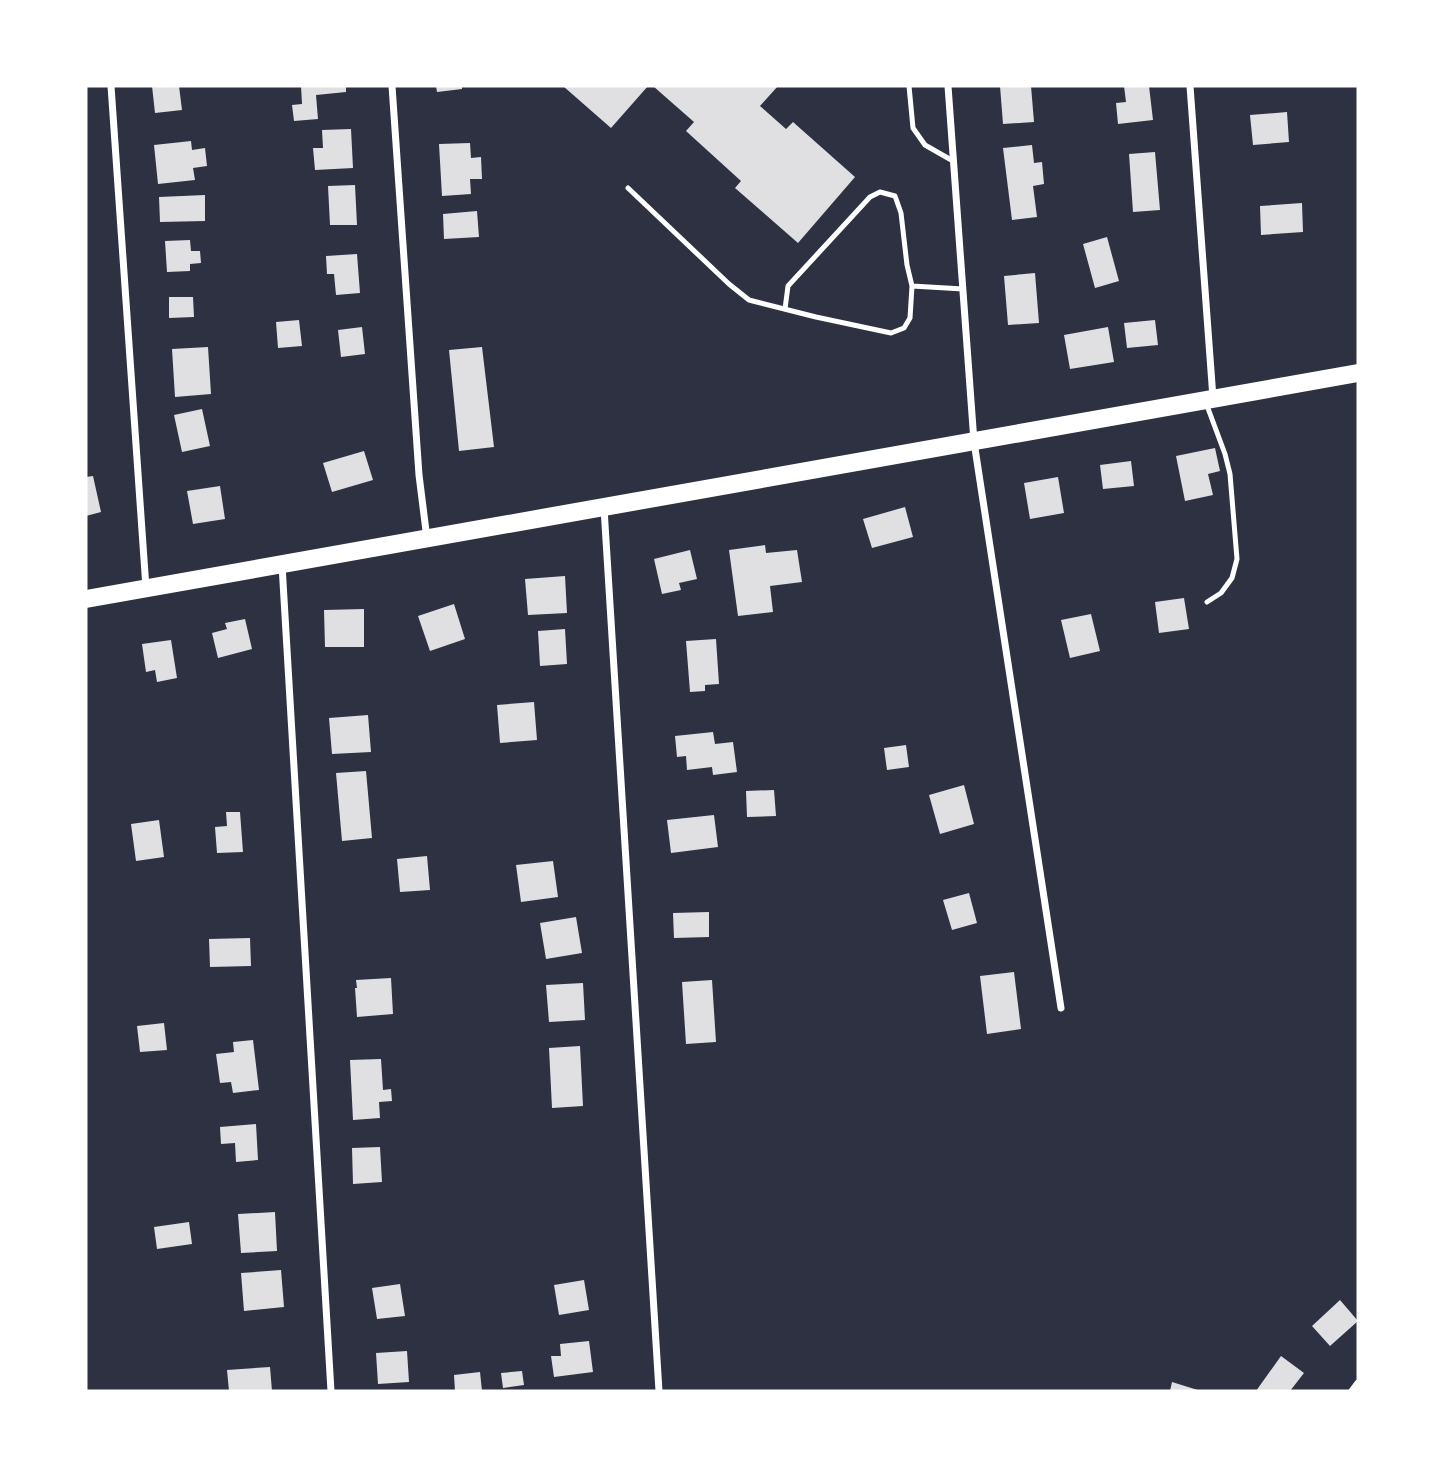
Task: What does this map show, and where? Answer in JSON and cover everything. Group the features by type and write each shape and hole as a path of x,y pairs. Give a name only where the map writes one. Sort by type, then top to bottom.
{"main road":[{"path":"86,598 1358,373"}],"street":[{"path":"111,86 146,589"},
{"path":"392,86 419,475 428,539"},
{"path":"948,86 974,442 1061,1008"},
{"path":"1190,86 1209,399"},
{"path":"604,508 659,1391"},
{"path":"282,565 331,1391"},
{"path":"1352,1391 1358,1383"}],"lane":[{"path":"909,86 913,128 925,145 953,161"},
{"path":"628,188 749,300 785,309 891,333 904,328 909,317 912,286 901,213 895,196 880,192 870,197 788,286 785,309"},
{"path":"912,286 963,289"},
{"path":"1207,602 1221,593 1232,578 1237,559 1230,474 1209,399"}],"building":[{"path":"152,86 179,86 182,110 155,113"},
{"path":"301,86 346,86 346,92 316,95 318,119 294,121 292,105 302,104"},
{"path":"436,86 462,86 462,89 437,92"},
{"path":"563,86 648,86 611,128"},
{"path":"653,86 778,86 760,106 786,129 793,122 855,177 798,243 735,188 741,181 686,131 694,122"},
{"path":"1000,86 1031,86 1034,122 1003,124"},
{"path":"1124,86 1149,86 1153,120 1118,124 1116,103 1126,102"},
{"path":"1287,112 1289,142 1253,145 1250,115"},
{"path":"351,129 353,168 315,170 313,148 323,148 322,130"},
{"path":"191,141 192,150 205,148 207,166 193,168 195,180 158,184 154,145"},
{"path":"470,143 471,158 481,157 482,179 470,179 471,194 442,196 439,144"},
{"path":"1032,145 1034,163 1042,162 1044,184 1033,186 1037,217 1012,220 1003,148"},
{"path":"1155,152 1160,210 1133,212 1129,154"},
{"path":"355,185 357,225 330,225 328,186"},
{"path":"205,195 205,221 160,222 159,197"},
{"path":"1302,203 1303,232 1261,235 1260,206"},
{"path":"477,211 479,237 444,239 443,214"},
{"path":"1107,237 1119,281 1095,288 1083,244"},
{"path":"190,240 191,251 200,251 201,263 190,264 190,271 167,272 165,241"},
{"path":"357,254 360,293 336,295 334,274 327,274 326,256"},
{"path":"1035,273 1039,323 1008,325 1004,276"},
{"path":"169,297 193,297 194,317 169,318"},
{"path":"299,320 302,346 278,348 276,322"},
{"path":"1155,320 1158,345 1127,348 1124,323"},
{"path":"362,327 365,354 341,357 338,330"},
{"path":"1108,327 1114,362 1070,369 1064,335"},
{"path":"208,347 211,394 175,397 172,349"},
{"path":"482,347 494,447 459,451 449,350"},
{"path":"202,409 210,446 182,452 174,415"},
{"path":"1215,448 1220,471 1208,474 1213,495 1185,501 1176,456"},
{"path":"364,451 373,480 332,492 323,463"},
{"path":"1131,461 1134,486 1103,489 1100,465"},
{"path":"93,476 101,512 86,516 86,477"},
{"path":"1058,477 1064,513 1030,519 1024,483"},
{"path":"220,486 225,519 193,524 187,491"},
{"path":"905,507 913,537 872,548 863,519"},
{"path":"765,545 766,553 797,550 802,582 770,586 773,612 738,616 729,550"},
{"path":"690,550 697,579 679,583 681,590 662,594 654,559"},
{"path":"565,576 567,613 528,615 525,579"},
{"path":"1184,598 1189,629 1159,633 1155,602"},
{"path":"454,604 465,639 430,651 418,616"},
{"path":"364,609 364,647 325,647 324,610"},
{"path":"1091,614 1100,651 1070,658 1061,620"},
{"path":"245,619 252,649 218,658 212,633 227,629 225,623"},
{"path":"565,629 567,664 540,666 538,631"},
{"path":"716,639 719,684 705,685 705,691 690,692 686,641"},
{"path":"171,640 177,678 157,682 155,670 146,672 142,644"},
{"path":"534,702 537,740 500,743 497,705"},
{"path":"368,715 371,752 332,754 329,718"},
{"path":"713,732 715,744 733,742 737,772 713,775 712,767 687,770 686,756 677,757 675,736"},
{"path":"906,745 909,767 887,770 884,748"},
{"path":"366,771 372,838 342,841 336,773"},
{"path":"964,785 974,824 940,834 929,795"},
{"path":"774,790 776,816 747,817 746,791"},
{"path":"226,812 240,812 243,852 217,853 215,827 227,826"},
{"path":"714,815 718,847 671,853 667,820"},
{"path":"159,820 164,857 136,861 131,824"},
{"path":"427,856 430,890 400,892 397,859"},
{"path":"553,861 558,897 521,902 516,865"},
{"path":"969,893 977,923 952,930 943,900"},
{"path":"709,912 709,937 674,938 673,913"},
{"path":"576,917 582,953 546,959 540,923"},
{"path":"250,938 251,966 210,967 209,939"},
{"path":"1014,972 1021,1029 987,1034 980,976"},
{"path":"391,978 393,1014 357,1017 356,980"},
{"path":"712,980 716,1042 686,1044 682,982"},
{"path":"583,983 585,1020 549,1022 546,985"},
{"path":"164,1023 167,1050 140,1052 137,1026"},
{"path":"253,1040 259,1090 233,1093 231,1082 220,1083 216,1054 234,1052 233,1042"},
{"path":"580,1046 583,1106 552,1108 549,1048"},
{"path":"381,1059 383,1090 391,1089 392,1101 379,1102 380,1118 353,1120 350,1060"},
{"path":"256,1124 258,1160 236,1162 235,1143 221,1144 220,1127"},
{"path":"380,1147 382,1182 353,1184 352,1148"},
{"path":"275,1212 277,1251 241,1253 238,1214"},
{"path":"189,1222 192,1244 157,1249 154,1227"},
{"path":"281,1270 284,1307 244,1311 241,1273"},
{"path":"584,1280 589,1310 559,1315 554,1285"},
{"path":"400,1284 405,1316 377,1319 372,1288"},
{"path":"1340,1300 1358,1321 1330,1346 1312,1326"},
{"path":"589,1341 593,1372 554,1377 551,1356 561,1356 560,1344"},
{"path":"407,1351 409,1382 378,1384 376,1353"},
{"path":"1281,1356 1304,1373 1290,1391 1256,1391"},
{"path":"270,1367 272,1391 229,1391 227,1370"},
{"path":"522,1371 524,1385 503,1388 501,1373"},
{"path":"480,1372 482,1391 455,1391 454,1375"},
{"path":"1172,1382 1201,1391 1170,1391"}]}
